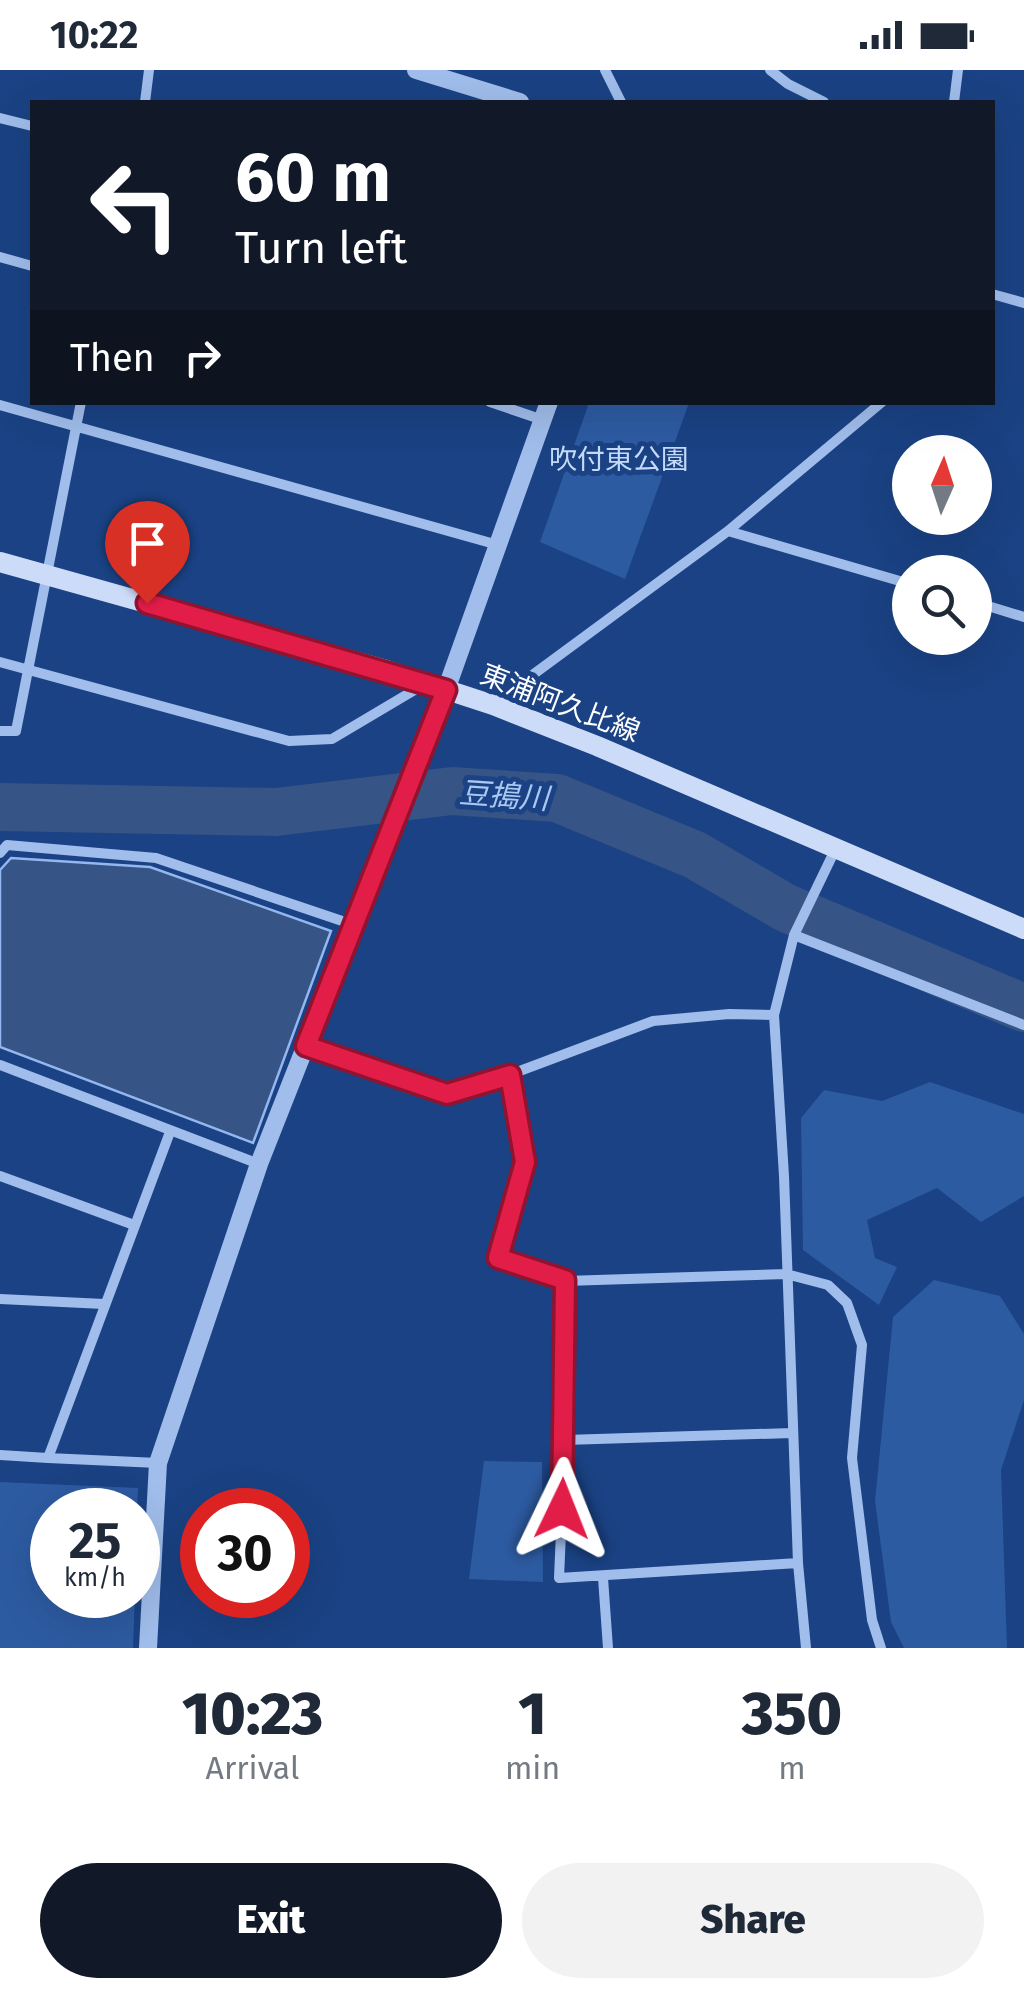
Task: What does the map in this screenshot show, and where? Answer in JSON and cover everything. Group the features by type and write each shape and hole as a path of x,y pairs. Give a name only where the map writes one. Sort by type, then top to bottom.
{"main road":[{"name":"東浦阿久比線","path":"0,562 492,705 597,746 831,860 1024,929"}],"street":[{"path":"145,100 149,70"},
{"path":"416,70 514,100"},
{"path":"606,70 621,100"},
{"path":"770,70 820,100"},
{"path":"954,100 958,70"},
{"path":"0,118 30,126"},
{"path":"0,257 30,265"},
{"path":"995,295 1024,303"},
{"path":"0,405 498,545"},
{"path":"0,730 16,732 80,405"},
{"path":"148,1648 158,1463 259,1164 370,887 437,692 498,545 546,411 509,405"},
{"path":"492,705 728,531 878,405"},
{"path":"728,531 892,579"},
{"path":"992,607 1024,616"},
{"path":"0,662 288,741 332,739 437,692"},
{"path":"2,848 156,858 355,925"},
{"path":"806,1648 798,1563 774,1014 794,935 831,860"},
{"path":"794,935 1024,1025"},
{"path":"306,1046 447,1094 510,1075 654,1021 774,1014"},
{"path":"0,1065 259,1164"},
{"path":"510,1075 525,1162 498,1258 565,1280 786,1274 828,1285 848,1303 862,1344 852,1458 872,1620 881,1648"},
{"path":"48,1458 170,1132"},
{"path":"0,1176 134,1225"},
{"path":"565,1280 565,1440 559,1578 798,1563"},
{"path":"0,1299 104,1304"},
{"path":"565,1440 792,1433"},
{"path":"0,1456 158,1463"},
{"path":"603,1578 608,1648"}],"green space":[{"name":"吹付東公園","path":"588,405 688,405 625,579 540,542"},
{"path":"930,1082 1024,1114 1024,1196 981,1222 937,1188 867,1220 875,1258 897,1267 879,1305 803,1250 801,1118 824,1090 882,1101"},
{"path":"934,1280 1000,1296 1024,1334 1024,1400 1001,1470 1007,1648 904,1648 891,1622 875,1501 893,1317"},
{"path":"484,1461 542,1462 543,1582 469,1579"},
{"path":"0,1482 138,1488 30,1488 30,1618 134,1618 133,1648 0,1648"}],"shaded area":[{"path":"11,858 150,867 331,931 253,1143 0,1047 0,870"}],"waterway":[{"name":"豆搗川","path":"0,807 276,812 452,791 557,798 695,855 786,908 1024,1008"}],"route":[{"path":"147,603 446,690 306,1046 447,1094 510,1075 525,1162 498,1258 565,1280 562,1509"}]}
